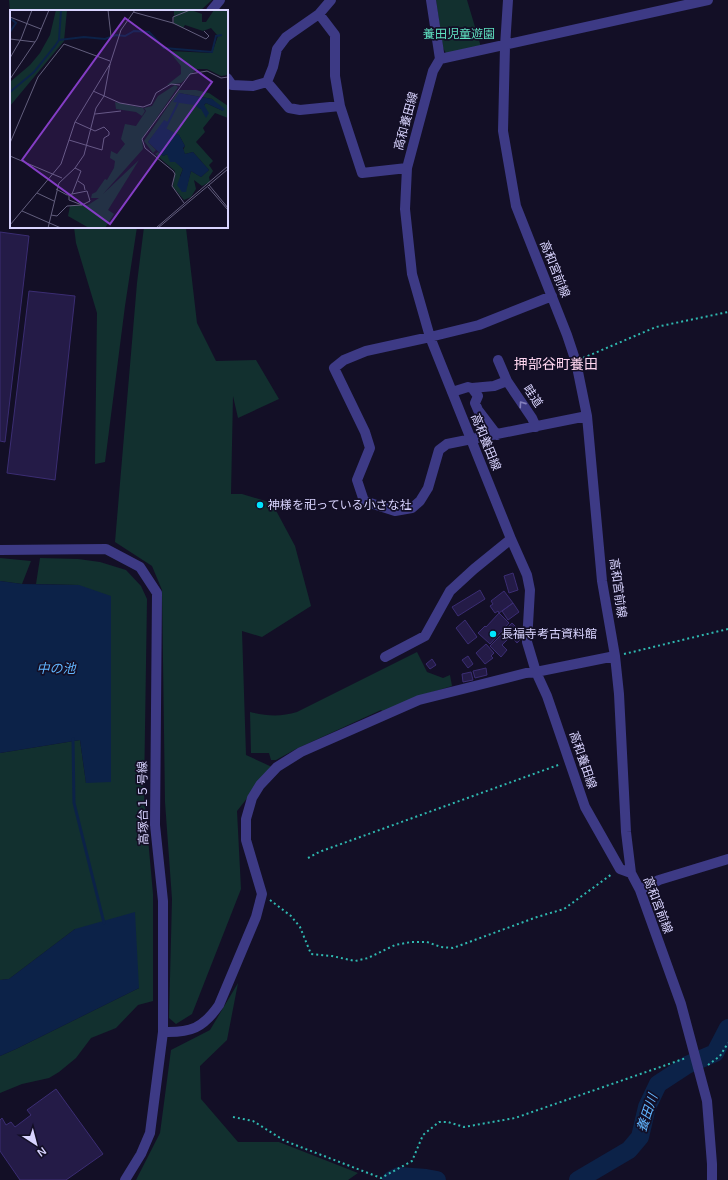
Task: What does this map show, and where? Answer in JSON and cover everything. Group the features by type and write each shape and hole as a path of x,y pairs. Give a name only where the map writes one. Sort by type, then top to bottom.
{"street":[{"path":"212,10 220,0"},
{"path":"267,82 273,68 278,49 286,37 319,14 331,0"},
{"path":"431,0 440,59 505,46 708,0"},
{"name":"高和宮前線","path":"508,0 505,46 503,131 516,206 567,335 576,362 587,416 602,581 615,656 619,694 626,832 631,873 640,890 681,1004 699,1070 707,1101 712,1180"},
{"path":"319,14 335,34 335,76 340,106 362,173 407,168"},
{"name":"高和養田線","path":"440,59 433,71 407,168 405,209 412,274 430,337 511,540 527,575 530,590 527,642 536,672 547,696 585,807 620,869"},
{"path":"228,79 232,85 253,86 267,82"},
{"path":"267,82 289,108 300,110 340,106"},
{"path":"552,296 479,325 366,351 344,360 334,368 365,432 370,448 357,480 364,501 395,511 412,508 420,501 428,488 439,450 447,444 587,416"},
{"name":"畦道","path":"498,360 507,381 532,418 536,427"},
{"name":"畦道","path":"452,392 468,388 475,392 507,381"},
{"path":"475,392 475,403 478,410 497,435"},
{"path":"385,657 425,636 450,590 511,540"},
{"name":"高塚台１５号線","path":"0,550 106,549 140,567 157,593 155,825 163,901 163,1032 150,1133 141,1154 125,1180"},
{"path":"163,1032 181,1032 193,1029 210,1018 219,1004 256,917 262,894 246,840 246,819 252,798 260,785 277,767 301,752 420,700 526,673 615,656"},
{"path":"640,890 659,880 728,859"},
{"path":"620,869 631,873"}],"path":[{"path":"576,362 656,327 728,312"},
{"path":"615,656 728,629"},
{"path":"308,858 319,852 569,761"},
{"path":"262,894 291,916 300,926 311,954 332,956 355,962 368,958 395,945 411,942 427,942 441,947 453,948 536,917 564,909 620,869"},
{"path":"699,1070 720,1056 728,1043"},
{"path":"233,1117 253,1121 285,1141 381,1178 412,1161 422,1135 440,1122 448,1122 464,1127 515,1118 694,1054"}],"green space":[{"path":"9,0 212,0 201,10 10,10 10,12"},
{"name":"養田児童遊園","path":"436,0 467,0 481,47 447,55 443,48"},
{"path":"74,228 137,228 125,306 105,462 95,464 97,313 76,243"},
{"path":"144,228 186,228 197,323 216,361 256,360 279,399 238,418 233,396 231,494 242,494 272,503 295,546 311,606 262,637 242,631 246,755 272,767 237,811 241,889 192,1014 176,1024 169,1018 172,899 165,802 162,590 152,566 115,542 137,283"},
{"path":"0,558 31,561 22,584 0,581"},
{"path":"40,558 78,559 100,562 126,570 141,586 147,599 144,794 153,894 153,1001 138,1005 116,1028 91,1038 76,1058 59,1072 49,1078 22,1084 0,1093 0,1056 139,988 75,929 9,979 0,980 0,753 80,740 86,783 79,585 36,584"},
{"path":"417,652 427,672 443,678 450,675 452,686 416,697 383,712 381,710 296,749 276,760 271,760 269,753 251,753 250,712 285,715 297,712"},
{"path":"238,983 227,1040 200,1066 201,1099 238,1142 279,1142 358,1173 348,1180 136,1180 160,1133 171,1050 210,1030"}],"water":[{"name":"中の池","path":"0,581 22,584 79,585 111,596 111,782 86,783 80,740 0,753"},
{"path":"135,912 139,988 0,1056 0,980 9,979 75,929"}],"building":[{"path":"0,232 29,236 5,442 0,441"},
{"path":"29,291 75,296 55,480 7,473"},
{"path":"513,573 518,590 509,593 504,576"},
{"path":"480,590 485,599 458,616 452,607"},
{"path":"504,591 513,603 499,613 498,611 495,613 490,606 493,604 491,601"},
{"path":"513,603 519,612 508,620 502,611"},
{"path":"499,613 509,623 490,644 478,633"},
{"path":"465,620 477,637 468,644 456,628"},
{"path":"512,623 517,628 513,632 508,627"},
{"path":"508,628 520,640 517,643 511,636 502,645 507,650 501,657 490,646"},
{"path":"486,644 494,653 491,656 493,658 485,664 476,653"},
{"path":"468,656 473,664 468,668 462,660"},
{"path":"432,659 436,665 430,669 426,664"},
{"path":"486,668 487,675 475,678 473,671"},
{"path":"471,672 473,680 463,682 462,674"},
{"path":"56,1089 103,1154 66,1180 20,1180 0,1151 0,1120 2,1118 6,1125 11,1122 15,1127 31,1115 27,1110"}],"waterway":[{"path":"73,739 74,803 104,923"},
{"name":"養田川","path":"578,1180 629,1150 640,1137 647,1107 658,1084 687,1065 715,1053 728,1028"},
{"name":"養田川","path":"391,1180 399,1176 437,1180"}],"place":[{"name":"神様を祀っている小さな社","path":"260,505"},
{"name":"長福寺考古資料館","path":"493,634"}],"district":[{"name":"押部谷町養田","path":"556,364"}]}
